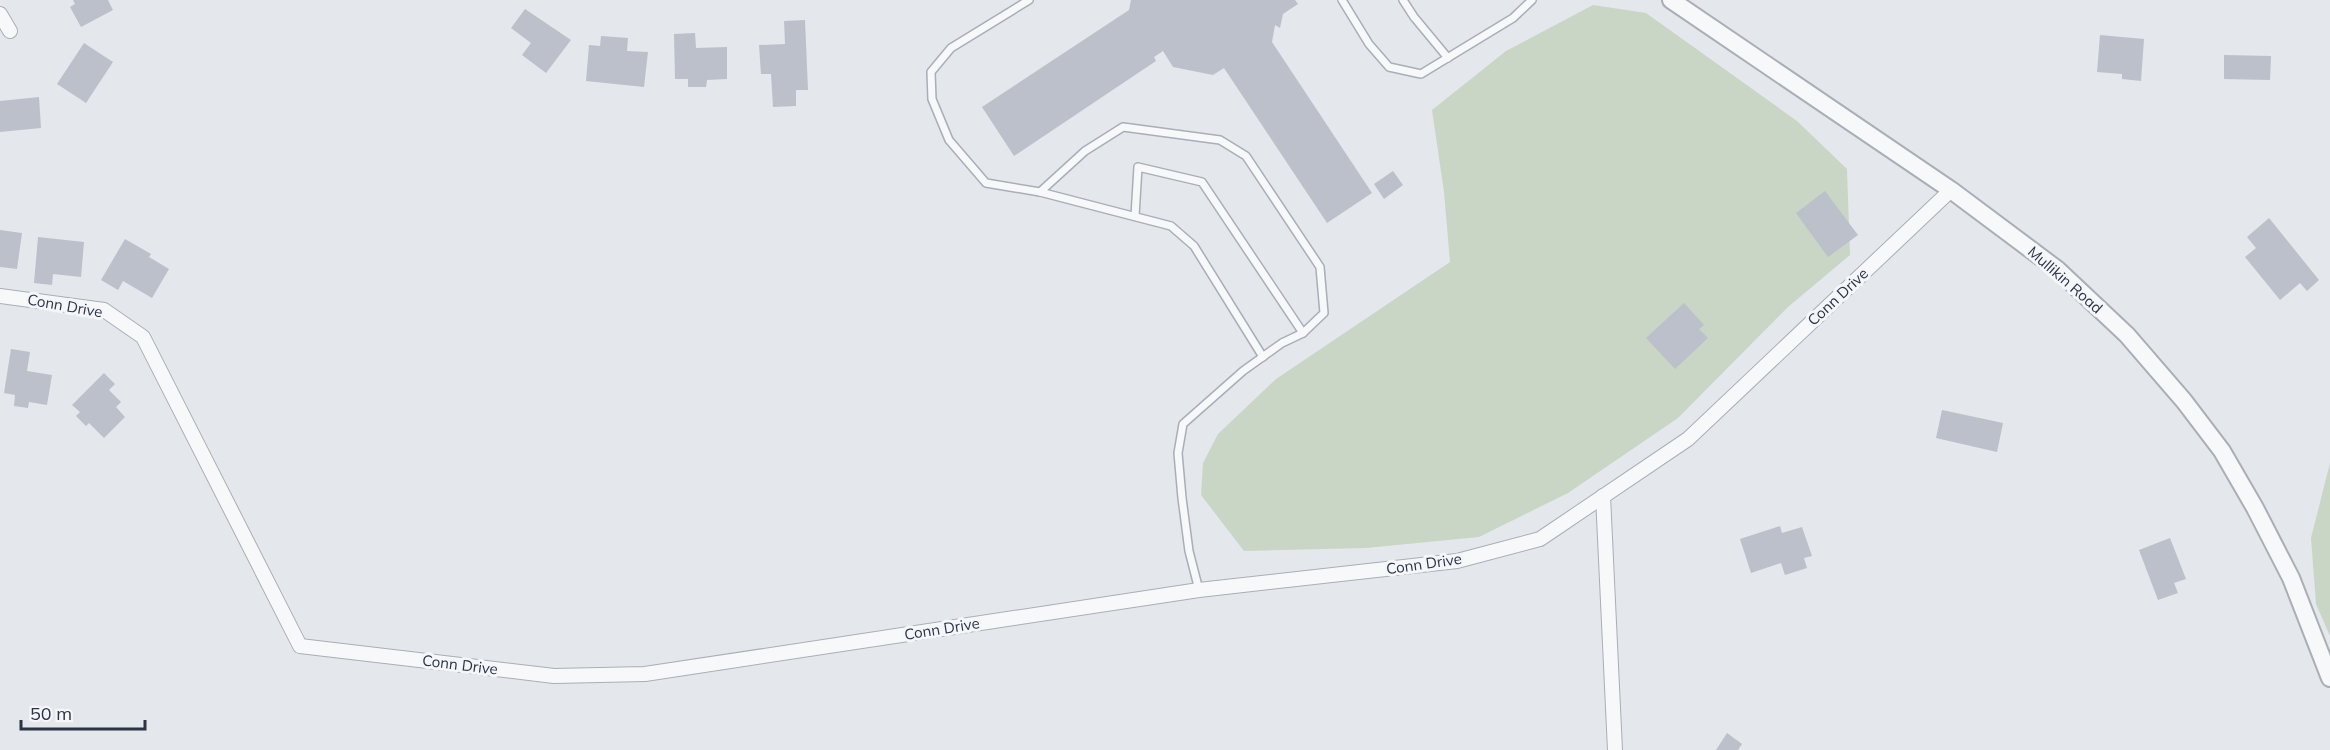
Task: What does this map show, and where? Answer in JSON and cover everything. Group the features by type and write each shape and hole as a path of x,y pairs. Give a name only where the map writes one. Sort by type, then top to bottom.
{"street":[{"name":"Mullikin Road","path":"1671,0 1951,190 2058,270 2127,335 2184,401 2222,451 2255,508 2290,578 2330,678"},
{"path":"0,14 10,30"},
{"name":"Conn Drive","path":"0,296 104,310 143,337 300,646 554,676 645,674 1199,590 1457,561 1540,539 1688,439 1951,190"},
{"path":"1603,496 1616,750"}],"lane":[{"path":"1029,0 951,48 931,72 932,99 949,140 987,183 1040,192 1171,225 1194,246 1263,357"},
{"path":"1342,0 1369,44 1389,68 1421,74 1513,18 1532,0"},
{"path":"1403,0 1448,58"},
{"path":"1040,192 1085,151 1123,127 1220,140 1246,156 1320,267 1324,313 1303,333 1282,343 1235,378 1183,424 1178,453 1182,498 1189,551 1199,590"},
{"path":"1135,216 1138,167 1202,183 1303,333"}],"green space":[{"path":"1593,5 1646,13 1797,121 1847,169 1850,255 1788,307 1678,418 1568,493 1479,537 1366,548 1244,551 1201,495 1203,463 1218,434 1276,379 1450,262 1444,192 1432,110 1506,51"},
{"path":"2330,463 2330,636 2316,604 2311,538"}],"building":[{"path":"73,0 108,0 113,10 81,27 70,7 75,4"},
{"path":"1131,0 1295,0 1298,4 1283,14 1280,28 1275,25 1272,42 1372,193 1327,223 1224,68 1213,75 1173,67 1163,51 1154,57 1156,61 1014,156 982,107 1129,10"},
{"path":"525,9 571,40 546,73 522,55 531,43 511,28"},
{"path":"805,20 808,90 796,90 796,106 773,107 771,74 761,74 759,45 785,44 784,21"},
{"path":"695,33 696,48 727,47 727,79 707,80 706,87 688,87 688,79 675,79 674,34"},
{"path":"2100,35 2144,39 2141,81 2122,79 2122,74 2097,72"},
{"path":"601,36 628,38 627,51 648,52 644,87 586,81 589,45 600,46"},
{"path":"84,43 113,62 86,103 57,84"},
{"path":"2224,55 2271,56 2270,80 2224,79"},
{"path":"39,97 41,128 0,132 0,101"},
{"path":"1393,171 1403,185 1384,199 1374,184"},
{"path":"1825,191 1858,235 1828,257 1796,213"},
{"path":"2269,218 2319,280 2307,291 2300,283 2280,300 2245,257 2256,248 2247,237"},
{"path":"0,230 22,233 17,269 0,267"},
{"path":"38,237 84,242 81,277 53,274 52,285 34,283"},
{"path":"125,239 151,254 149,257 169,269 152,298 123,281 118,290 101,280"},
{"path":"1684,303 1704,325 1699,329 1708,338 1675,369 1646,338"},
{"path":"11,349 30,352 27,371 52,375 47,405 29,402 28,408 14,406 15,395 4,393"},
{"path":"104,373 115,384 109,390 121,402 116,407 125,417 104,438 89,423 86,426 76,416 80,412 72,405"},
{"path":"1942,410 2003,423 1997,452 1936,438"},
{"path":"1780,526 1782,533 1802,527 1812,556 1804,558 1807,568 1785,575 1781,563 1751,573 1740,539"},
{"path":"2170,538 2186,579 2174,583 2178,593 2158,600 2139,550"},
{"path":"1727,733 1742,744 1738,750 1716,750"}]}
